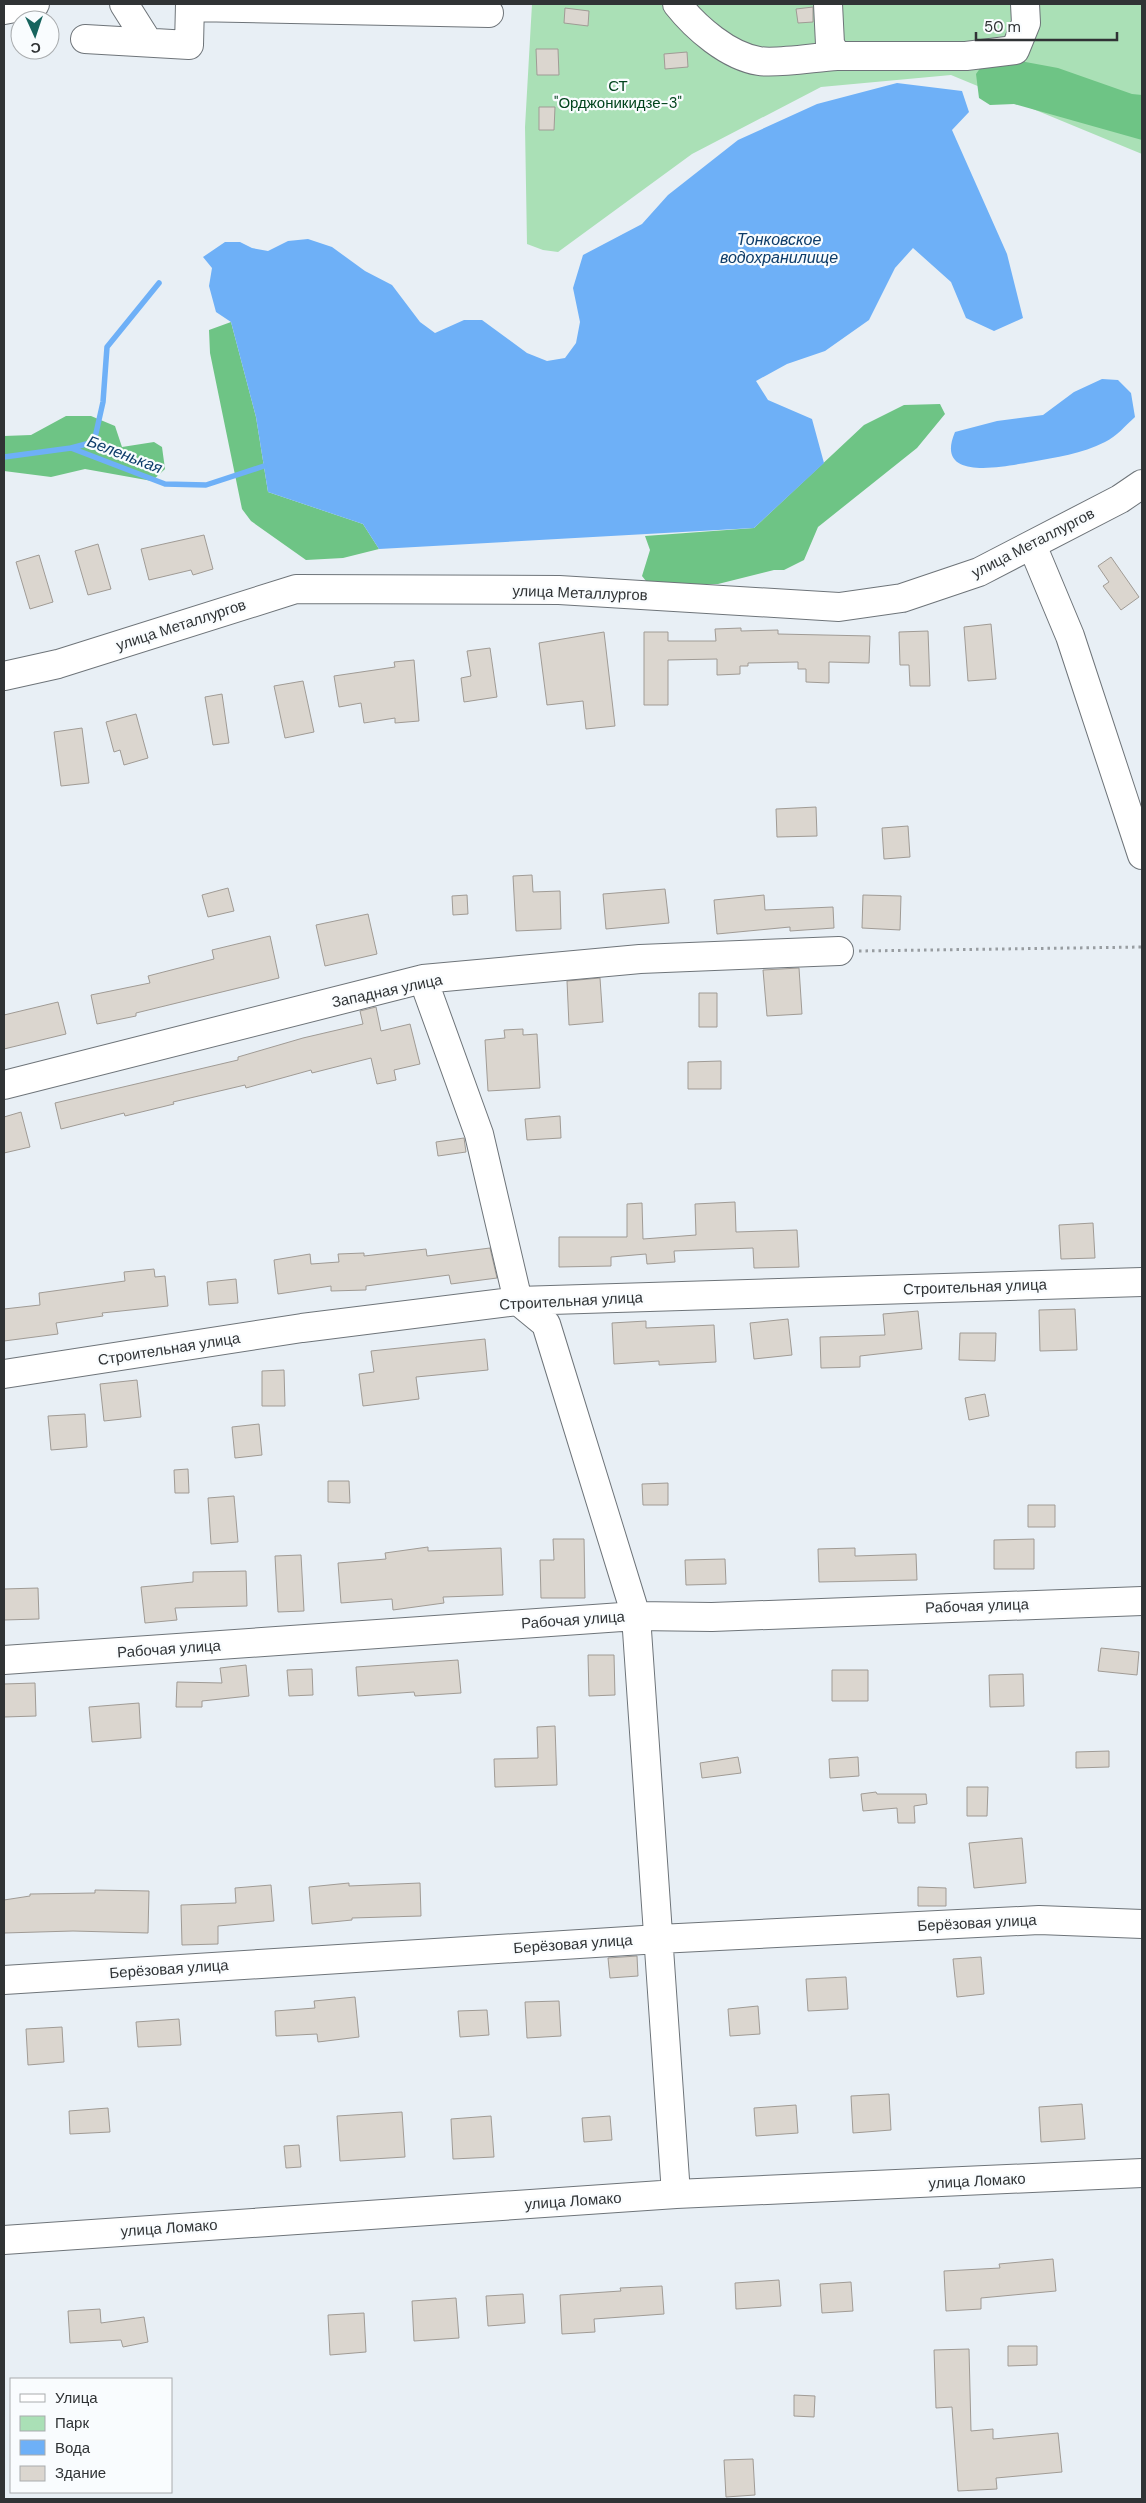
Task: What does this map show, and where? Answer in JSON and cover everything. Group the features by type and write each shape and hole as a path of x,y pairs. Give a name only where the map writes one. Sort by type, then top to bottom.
{"street":[{"path":"4,10 35,4"},
{"path":"124,4 148,42"},
{"path":"678,4 708,35 734,53 759,61 837,56 966,56 1016,50 1026,23 1025,4"},
{"path":"828,4 830,44 837,56"},
{"path":"85,39 189,44 190,6 489,13"},
{"name":"улица Металлургов","path":"4,676 58,664 296,589 559,590 839,607 902,598 979,572 1120,499 1142,484"},
{"path":"1032,544 1070,636 1142,855"},
{"name":"Западная улица","path":"4,1084 423,979 640,960 839,951"},
{"path":"423,979 479,1134 518,1301 546,1324 636,1616 676,2194"},
{"name":"Строительная улица","path":"4,1374 302,1328 518,1301 1142,1282"},
{"name":"Рабочая улица","path":"4,1660 636,1616 712,1617 1142,1601"},
{"name":"Берёзовая улица","path":"4,1980 659,1939 1039,1920 1142,1924"},
{"name":"улица Ломако","path":"4,2240 676,2194 1142,2173"}],"path":[{"path":"839,951 1142,948"}],"green space":[{"name":"СТ \"Орджоникидзе-3\"","path":"532,4 1142,4 1142,154 951,75 821,87 692,154 558,252 543,250 527,244 525,127"},
{"path":"1010,59 1058,68 1132,94 1142,95 1142,140 1014,104 990,105 979,98 976,74 986,60"},
{"path":"231,322 256,417 268,492 363,524 379,549 343,558 306,560 251,521 242,509 210,353 209,330"},
{"path":"940,404 945,414 917,448 818,527 804,560 784,570 774,570 718,584 650,586 642,576 650,550 645,536 754,528 864,425 904,405"},
{"path":"66,416 91,416 115,426 122,447 154,442 162,447 165,469 152,481 85,469 51,477 4,471 4,436 31,435"}],"water":[{"name":"Тонковское водохранилище","path":"897,83 962,91 969,112 952,130 1007,254 1023,318 994,331 966,318 951,282 913,248 895,268 869,320 825,351 787,364 756,381 768,400 812,419 824,463 754,528 379,549 363,524 268,492 256,417 231,322 216,312 209,286 212,268 203,257 225,242 240,242 252,248 268,251 288,241 308,239 332,247 365,271 392,285 420,322 435,333 464,320 482,320 527,353 547,361 565,358 576,343 580,322 573,288 583,255 642,224 668,195 738,140 817,104"},
{"path":"1102,379 1118,380 1131,393 1135,417 1109,440 1078,452 990,468 975,468 963,465 954,459 951,448 955,432 997,421 1043,415 1074,392"}],"building":[{"path":"813,7 813,22 798,23 796,9"},
{"path":"565,8 589,11 588,26 564,23"},
{"path":"536,49 558,49 559,75 537,75"},
{"path":"687,52 688,67 665,69 664,54"},
{"path":"539,107 555,107 554,130 539,130"},
{"path":"204,535 213,569 193,575 191,570 149,580 141,549"},
{"path":"98,544 111,589 88,595 75,551"},
{"path":"39,555 53,602 30,609 16,562"},
{"path":"1111,557 1139,597 1121,610 1103,586 1109,582 1098,566"},
{"path":"991,624 996,679 968,681 964,627"},
{"path":"741,628 741,631 778,630 778,634 870,636 869,663 829,662 829,683 806,682 806,669 798,669 798,662 748,663 748,666 740,666 740,674 717,675 717,659 668,660 668,705 644,705 644,632 668,632 668,641 716,641 715,629"},
{"path":"928,631 930,686 910,686 909,665 900,665 899,632"},
{"path":"604,632 615,726 586,729 583,701 547,705 539,643"},
{"path":"490,648 497,697 464,702 461,678 471,676 467,651"},
{"path":"414,660 419,721 395,723 395,718 364,723 361,703 339,707 334,676 395,667 394,662"},
{"path":"303,681 314,732 285,738 274,686"},
{"path":"222,694 229,743 213,745 205,697"},
{"path":"136,714 148,758 124,765 120,750 114,752 106,722"},
{"path":"82,728 89,783 61,786 54,732"},
{"path":"816,807 817,836 777,837 776,809"},
{"path":"908,826 910,857 884,859 882,828"},
{"path":"532,875 533,892 560,891 561,929 516,931 513,876"},
{"path":"228,888 234,911 208,917 202,895"},
{"path":"665,889 669,923 606,929 603,894"},
{"path":"467,895 468,914 453,915 452,896"},
{"path":"764,895 765,910 833,907 834,928 790,931 790,927 717,934 714,900"},
{"path":"863,895 901,896 900,930 862,928"},
{"path":"368,914 377,954 325,966 316,925"},
{"path":"270,936 279,978 136,1013 136,1016 97,1024 91,995 150,983 148,976 214,959 212,950"},
{"path":"799,968 802,1014 767,1016 763,970"},
{"path":"600,978 603,1022 569,1025 567,981"},
{"path":"699,993 717,993 717,1027 699,1027"},
{"path":"58,1002 66,1034 4,1049 4,1015"},
{"path":"376,1007 381,1031 410,1024 420,1064 394,1070 396,1080 377,1084 371,1058 312,1073 311,1070 246,1088 245,1085 173,1102 174,1104 125,1116 124,1113 61,1129 55,1103 238,1060 238,1057 303,1038 363,1024 360,1011"},
{"path":"523,1029 523,1035 537,1034 540,1088 488,1091 485,1040 505,1038 504,1030"},
{"path":"721,1061 721,1089 688,1089 688,1062"},
{"path":"21,1112 30,1147 4,1153 4,1117"},
{"path":"560,1116 561,1138 527,1140 525,1119"},
{"path":"464,1138 466,1152 438,1156 436,1142"},
{"path":"735,1202 736,1232 797,1230 799,1267 754,1268 753,1248 674,1251 675,1262 647,1264 646,1254 611,1257 611,1266 559,1267 559,1237 627,1237 627,1204 642,1203 643,1239 696,1235 695,1204"},
{"path":"1093,1223 1095,1258 1061,1259 1059,1225"},
{"path":"490,1248 497,1278 451,1284 449,1275 366,1286 366,1290 331,1291 331,1286 278,1294 274,1260 310,1254 311,1264 339,1262 338,1254 364,1253 364,1256 426,1249 427,1256"},
{"path":"154,1269 155,1277 165,1276 168,1306 102,1313 103,1316 56,1323 58,1334 4,1341 4,1309 40,1305 39,1293 125,1281 124,1272"},
{"path":"236,1279 238,1303 209,1305 207,1282"},
{"path":"1075,1309 1077,1350 1040,1351 1039,1310"},
{"path":"918,1311 922,1349 860,1356 860,1367 821,1368 820,1337 885,1335 883,1314"},
{"path":"788,1319 792,1355 754,1359 750,1323"},
{"path":"646,1321 646,1328 714,1325 716,1362 659,1365 659,1361 614,1364 612,1323"},
{"path":"960,1333 996,1333 995,1361 959,1360"},
{"path":"485,1339 488,1370 416,1377 419,1399 363,1406 359,1374 374,1372 371,1351"},
{"path":"284,1370 285,1406 262,1406 262,1371"},
{"path":"137,1380 141,1417 104,1421 100,1384"},
{"path":"985,1394 989,1416 969,1420 965,1398"},
{"path":"85,1414 87,1447 51,1450 48,1416"},
{"path":"259,1424 262,1455 235,1458 232,1427"},
{"path":"188,1469 189,1493 175,1493 174,1470"},
{"path":"328,1481 349,1481 350,1503 328,1502"},
{"path":"668,1483 668,1505 643,1505 642,1484"},
{"path":"234,1496 238,1542 211,1544 208,1498"},
{"path":"1028,1505 1055,1505 1055,1527 1028,1527"},
{"path":"553,1539 584,1539 585,1598 541,1598 540,1560 554,1560"},
{"path":"1034,1539 1034,1569 994,1569 994,1540"},
{"path":"428,1547 428,1551 501,1548 503,1595 443,1597 444,1603 393,1610 392,1599 341,1603 338,1563 386,1559 385,1553"},
{"path":"855,1548 855,1556 916,1554 917,1580 819,1582 818,1549"},
{"path":"301,1555 304,1611 278,1612 275,1556"},
{"path":"725,1559 726,1584 686,1585 685,1560"},
{"path":"246,1571 247,1606 175,1608 177,1620 145,1623 141,1587 193,1582 193,1572"},
{"path":"38,1588 39,1619 4,1620 4,1589"},
{"path":"1101,1648 1139,1652 1137,1675 1098,1671"},
{"path":"588,1655 614,1655 615,1695 589,1696"},
{"path":"458,1660 461,1693 415,1696 414,1692 358,1696 356,1667"},
{"path":"246,1665 249,1696 202,1701 202,1707 176,1707 177,1682 222,1683 220,1668"},
{"path":"312,1669 313,1695 289,1696 287,1670"},
{"path":"832,1670 868,1670 868,1701 832,1701"},
{"path":"1023,1674 1024,1706 990,1707 989,1675"},
{"path":"35,1683 36,1716 4,1717 4,1684"},
{"path":"139,1703 141,1738 92,1742 89,1707"},
{"path":"555,1726 557,1785 495,1787 494,1759 538,1758 537,1727"},
{"path":"1109,1751 1109,1767 1076,1768 1076,1752"},
{"path":"738,1757 741,1773 702,1778 700,1763"},
{"path":"858,1757 859,1776 830,1778 829,1759"},
{"path":"967,1787 988,1787 987,1816 967,1816"},
{"path":"876,1792 877,1794 926,1794 927,1804 914,1806 915,1823 898,1823 897,1808 863,1811 861,1794"},
{"path":"1022,1838 1026,1883 974,1888 969,1843"},
{"path":"349,1883 349,1886 420,1883 421,1916 352,1918 352,1920 312,1924 309,1887"},
{"path":"271,1885 274,1921 218,1926 218,1944 182,1945 181,1905 236,1903 235,1888"},
{"path":"918,1887 946,1888 946,1906 918,1906"},
{"path":"95,1890 149,1891 148,1933 73,1931 4,1933 4,1900 30,1896 30,1894 95,1893"},
{"path":"637,1956 638,1976 610,1978 608,1958"},
{"path":"981,1957 984,1994 957,1997 953,1959"},
{"path":"846,1977 848,2009 808,2011 806,1979"},
{"path":"355,1997 359,2037 318,2042 317,2034 276,2036 275,2011 315,2008 314,2001"},
{"path":"559,2001 561,2036 527,2038 525,2002"},
{"path":"758,2006 760,2034 730,2036 728,2009"},
{"path":"487,2010 489,2035 460,2037 458,2011"},
{"path":"179,2019 181,2045 138,2047 136,2022"},
{"path":"62,2027 64,2062 28,2065 26,2029"},
{"path":"889,2094 891,2130 853,2133 851,2096"},
{"path":"1082,2104 1085,2139 1041,2142 1039,2107"},
{"path":"796,2105 798,2133 756,2136 754,2108"},
{"path":"108,2108 110,2132 70,2134 69,2111"},
{"path":"402,2112 405,2157 340,2161 337,2116"},
{"path":"491,2116 494,2157 453,2159 451,2119"},
{"path":"610,2116 612,2140 584,2142 582,2118"},
{"path":"299,2145 301,2167 286,2168 284,2146"},
{"path":"1053,2259 1056,2291 981,2298 981,2309 946,2311 944,2271 1000,2268 999,2264"},
{"path":"779,2280 781,2306 736,2309 735,2283"},
{"path":"851,2282 853,2311 822,2313 820,2284"},
{"path":"662,2286 664,2314 594,2319 595,2332 562,2334 560,2295 621,2291 620,2288"},
{"path":"523,2294 525,2323 488,2326 486,2296"},
{"path":"456,2298 459,2338 414,2341 412,2301"},
{"path":"100,2309 101,2323 144,2317 148,2342 123,2347 121,2340 70,2343 68,2311"},
{"path":"364,2313 366,2352 330,2355 328,2315"},
{"path":"1008,2346 1037,2346 1037,2365 1008,2366"},
{"path":"969,2349 971,2431 993,2429 993,2439 1058,2433 1062,2472 996,2478 997,2489 958,2491 952,2407 936,2408 934,2350"},
{"path":"794,2395 815,2396 814,2417 794,2416"},
{"path":"753,2459 755,2495 726,2497 724,2460"}],"waterway":[{"path":"71,448 94,442 103,402 107,347 159,283"},
{"name":"Беленькая","path":"4,457 71,448 165,484 206,485 264,466"}]}
